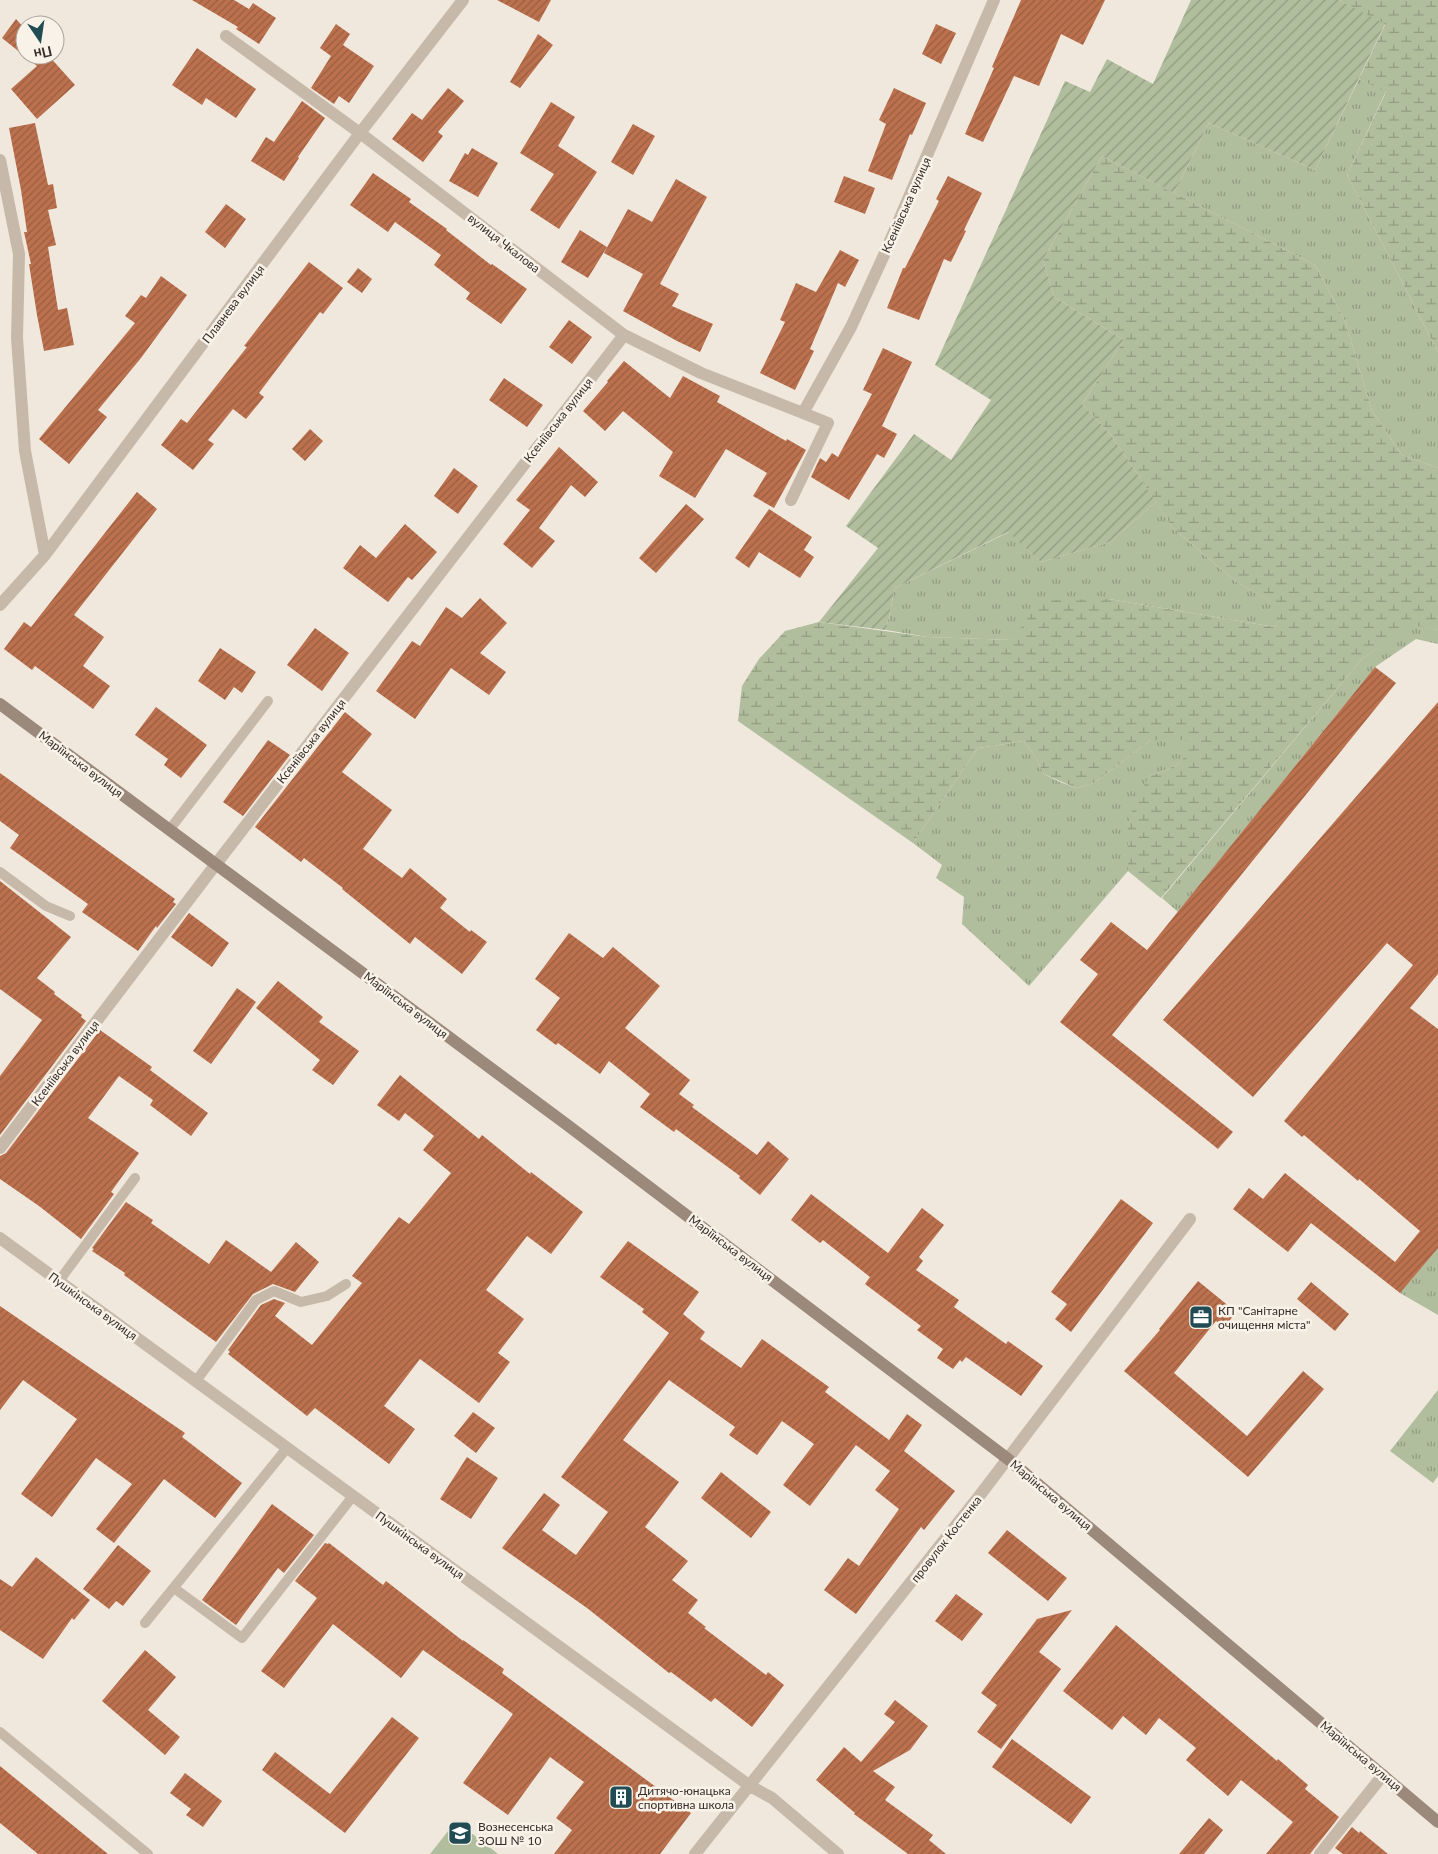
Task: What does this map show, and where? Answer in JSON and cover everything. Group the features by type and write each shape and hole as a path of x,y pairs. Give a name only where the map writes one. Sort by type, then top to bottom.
{"main road":[{"name":"Маріїнська вулиця","path":"0,704 558,1118 1008,1459 1438,1822"}],"street":[{"name":"Плавнева вулиця","path":"0,605 45,555 360,133 463,0"},
{"name":"Ксеніївська вулиця","path":"803,413 851,327 994,0"},
{"name":"вулиця Чкалова","path":"226,36 360,133 624,335 702,373 803,413"},
{"path":"0,160 19,254 17,338 25,451 45,555"},
{"name":"Ксеніївська вулиця","path":"0,1148 216,864 624,335"},
{"path":"791,500 828,423 803,413"},
{"name":"провулок Костенка","path":"695,1854 1008,1459 1190,1219"},
{"name":"Пушкінська вулиця","path":"0,1238 750,1786 772,1798 838,1854"},
{"path":"1320,1854 1383,1775"}],"lane":[{"path":"170,830 268,701"},
{"path":"0,872 46,906 70,916"},
{"path":"58,1281 135,1178"},
{"path":"196,1381 256,1300 274,1291 301,1302 327,1296 346,1284"},
{"path":"146,1623 287,1448"},
{"path":"174,1588 242,1638 353,1496"},
{"path":"0,1732 136,1850 148,1854"}],"green space":[{"path":"1191,0 1339,0 1385,24 1315,170 1209,123 1174,193 1102,156 1043,260 1054,297 1124,340 1082,404 1111,435 1156,502 1110,542 1041,562 1008,532 895,588 886,630 819,622 878,548 846,526 914,434 951,460 991,400 935,365 1065,81 1090,92 1107,59 1153,84"},
{"path":"1339,0 1438,0 1438,352 1347,175 1386,92 1359,79 1385,25"},
{"path":"1359,79 1386,91 1347,175 1438,352 1438,468 1402,455 1372,411 1345,321 1315,265 1174,193 1209,123 1315,170"},
{"path":"1102,156 1315,265 1345,321 1372,411 1402,455 1438,468 1438,630 1412,625 1361,660 1161,898 1128,871 1128,823 1139,792 1150,776 1177,765 1188,753 1185,740 1151,740 1094,783 1076,788 1044,774 1024,741 978,748 913,843 738,721 742,686 759,659 785,631 819,622 928,637 1012,640 1041,600 1109,599 1275,627 1283,609 1235,581 1173,528 1111,435 1082,404 1124,340 1054,297 1043,260"},
{"path":"1156,502 1173,528 1235,581 1284,609 1275,627 1109,599 1012,640 928,637 886,630 895,588 1009,532 1041,562 1110,542"},
{"path":"1412,624 1438,630 1438,644 1416,639 1375,667 1178,912 1162,898 1361,660"},
{"path":"1151,740 1185,740 1189,753 1177,765 1150,776 1128,823 1128,871 1029,986 962,924 964,897 936,878 942,865 913,843 978,748 1024,741 1044,774 1076,788 1094,783"},
{"path":"1438,1246 1438,1315 1400,1293"},
{"path":"1438,1390 1438,1476 1433,1483 1390,1451"},
{"name":"Вознесенська ЗОШ № 10","path":"456,1821 498,1854 430,1854"}],"building":[{"path":"192,0 234,0 249,9 253,3 276,18 259,44 236,29 238,27"},
{"path":"497,0 551,0 539,22"},
{"path":"1021,0 1105,0 1083,45 1061,34 1039,86 1014,76 983,142 965,134"},
{"path":"15,20 15,48 2,38"},
{"path":"336,24 350,34 343,45 374,66 349,103 339,96 334,104 311,88 331,56 320,48"},
{"path":"936,24 956,33 941,64 922,54"},
{"path":"538,34 553,45 520,88 510,82"},
{"path":"197,48 256,89 236,118 206,98 202,105 172,85"},
{"path":"36,65 57,65 75,85 37,119 11,89 37,66"},
{"path":"448,88 464,101 438,132 443,136 423,162 392,139 412,113 422,120"},
{"path":"894,88 926,103 912,135 910,134 892,180 868,171 886,124 879,120"},
{"path":"302,101 325,118 284,181 251,161 266,137 274,142"},
{"path":"551,102 575,117 558,146 597,172 559,229 530,210 554,174 520,153"},
{"path":"35,123 48,185 53,184 57,208 48,210 56,245 48,247 58,310 67,308 74,345 44,351 29,264 31,264 24,232 27,232 21,190 9,128"},
{"path":"633,124 655,136 633,175 611,162"},
{"path":"472,148 498,163 478,197 449,181 465,153 468,155"},
{"path":"373,173 411,199 409,202 447,229 491,265 527,289 501,324 466,299 470,293 434,265 441,255 395,222 388,232 350,205"},
{"path":"844,176 875,188 865,214 834,202"},
{"path":"948,176 982,193 951,262 944,259 919,320 887,308 903,268 905,268 939,201 936,199"},
{"path":"676,179 707,197 660,284 679,294 672,306 713,324 700,352 623,311 643,274 604,253 628,209 652,222"},
{"path":"226,204 246,219 225,248 205,232"},
{"path":"580,230 607,247 588,278 561,262"},
{"path":"840,250 859,260 845,287 838,283 810,349 814,351 795,390 760,373 785,322 780,320 796,283 816,292"},
{"path":"309,262 343,288 323,314 320,312 259,393 264,397 246,419 233,409 208,440 214,444 193,470 161,445 181,419 187,423 247,347 244,346"},
{"path":"358,268 372,279 362,293 347,282"},
{"path":"161,276 187,295 141,358 98,410 107,417 69,464 39,439 135,323 125,316 141,295 146,298"},
{"path":"569,320 592,337 572,364 549,347"},
{"path":"883,348 912,362 882,426 897,434 884,458 877,454 849,500 811,477 820,458 826,462 832,453 838,457 872,394 863,390"},
{"path":"624,361 670,398 683,376 720,396 717,402 786,441 787,439 806,450 774,508 753,496 767,473 726,449 695,498 659,476 673,452 623,411 605,431 583,411"},
{"path":"504,378 543,405 527,427 489,400"},
{"path":"310,429 323,441 305,461 292,449"},
{"path":"559,447 598,482 585,497 571,485 539,528 555,541 532,568 503,544 530,510 516,500"},
{"path":"454,468 478,486 458,514 434,496"},
{"path":"137,492 157,509 74,615 104,637 83,666 110,686 93,709 35,666 32,670 4,649 24,622 31,627"},
{"path":"686,504 704,519 656,573 639,558"},
{"path":"769,509 812,537 804,550 814,557 800,578 759,552 749,568 735,558"},
{"path":"405,524 437,552 412,580 408,577 388,602 343,568 360,545 376,558"},
{"path":"480,598 507,623 480,653 506,672 489,695 451,668 415,719 376,691 412,641 420,646 446,607 462,618"},
{"path":"315,628 349,653 322,691 287,665"},
{"path":"220,648 256,672 242,693 234,687 225,700 198,681"},
{"path":"1375,667 1396,683 1112,1035 1233,1132 1218,1149 1060,1022 1098,974 1080,960 1111,922 1147,950"},
{"path":"1438,702 1438,974 1410,1008 1438,1029 1438,1248 1400,1293 1311,1223 1288,1252 1233,1209 1249,1188 1263,1199 1285,1173 1395,1262 1420,1231 1359,1179 1358,1181 1304,1135 1302,1137 1284,1121 1413,965 1387,943 1253,1097 1163,1020"},
{"path":"156,707 207,745 181,778 164,765 168,759 135,735"},
{"path":"345,712 372,734 342,772 392,810 363,849 402,878 410,868 447,899 440,908 470,932 471,930 487,942 462,974 415,937 410,944 304,858 301,862 255,827"},
{"path":"268,740 290,755 243,816 223,802"},
{"path":"0,773 175,899 173,902 176,904 157,928 156,926 138,951 82,912 88,904 10,848 19,835 0,821"},
{"path":"0,881 71,937 37,978 55,992 54,994 82,1015 81,1017 86,1021 0,1135 0,1076 42,1020 0,989"},
{"path":"189,913 229,943 212,967 171,937"},
{"path":"569,933 603,958 613,947 660,986 625,1028 690,1080 679,1094 694,1105 692,1107 757,1155 768,1141 789,1159 760,1195 739,1178 740,1176 676,1129 674,1132 640,1107 650,1094 609,1061 600,1074 558,1043 556,1045 536,1030 560,998 535,979"},
{"path":"278,981 323,1017 319,1022 359,1051 333,1085 312,1070 320,1060 256,1008"},
{"path":"237,988 256,1002 211,1064 193,1051"},
{"path":"100,1030 152,1067 150,1070 208,1113 191,1136 150,1105 153,1100 119,1076 88,1118 139,1153 111,1192 114,1194 81,1239 39,1206 0,1179 0,1156 6,1153"},
{"path":"400,1075 479,1139 482,1135 530,1174 531,1172 583,1212 551,1254 527,1236 486,1290 524,1319 498,1353 510,1362 479,1403 420,1359 384,1406 415,1429 389,1464 315,1408 307,1416 228,1354 230,1352 228,1350 261,1305 274,1299 285,1303 275,1316 312,1345 362,1283 352,1276 399,1217 409,1224 451,1173 423,1150 434,1136 405,1113 399,1121 377,1105"},
{"path":"811,1194 888,1253 922,1208 944,1225 919,1257 923,1261 916,1270 959,1300 954,1307 1006,1344 1008,1341 1043,1366 1021,1396 966,1357 962,1362 960,1360 953,1369 937,1358 943,1349 917,1330 921,1326 865,1284 870,1277 823,1240 820,1243 791,1220"},
{"path":"1121,1199 1153,1223 1071,1332 1055,1319 1067,1304 1051,1292"},
{"path":"126,1202 153,1220 151,1223 209,1264 226,1240 271,1272 296,1242 319,1262 295,1292 273,1284 253,1294 216,1342 124,1275 125,1273 92,1251 94,1249 92,1248"},
{"path":"628,1241 699,1292 683,1314 705,1332 700,1339 741,1368 762,1339 829,1387 825,1392 889,1440 907,1414 922,1425 904,1451 955,1491 924,1530 921,1527 856,1614 824,1590 848,1558 859,1566 899,1509 875,1490 890,1471 856,1445 810,1506 783,1485 814,1444 782,1421 757,1455 729,1435 735,1427 669,1380 623,1440 679,1482 645,1527 688,1561 672,1580 698,1600 688,1613 706,1627 704,1628 766,1675 768,1672 784,1685 752,1727 715,1698 711,1702 671,1672 669,1673 587,1608 502,1548 544,1493 560,1505 542,1530 576,1555 608,1512 561,1477 669,1333 642,1312 644,1309 600,1277"},
{"path":"1198,1281 1236,1312 1224,1328 1216,1321 1174,1373 1247,1436 1303,1371 1324,1389 1248,1477 1124,1371 1160,1330"},
{"path":"1311,1282 1349,1314 1335,1331 1297,1299"},
{"path":"0,1306 185,1433 182,1437 242,1483 215,1518 164,1479 114,1543 96,1529 132,1484 96,1458 52,1517 21,1494 77,1419 23,1380 0,1410"},
{"path":"473,1412 495,1428 476,1453 454,1436"},
{"path":"467,1457 498,1478 471,1519 440,1499"},
{"path":"721,1472 771,1512 751,1538 701,1498"},
{"path":"272,1504 314,1535 284,1573 278,1568 236,1625 202,1600"},
{"path":"1007,1530 1067,1578 1048,1601 988,1553"},
{"path":"325,1543 329,1543 383,1585 386,1581 463,1641 504,1669 502,1673 691,1813 660,1854 554,1854 572,1830 556,1818 584,1782 550,1757 508,1815 463,1783 513,1714 423,1650 401,1678 333,1624 284,1688 261,1671 317,1598 295,1581"},
{"path":"118,1545 151,1571 123,1606 116,1601 109,1609 83,1589"},
{"path":"36,1557 90,1600 74,1620 72,1618 43,1659 0,1630 0,1579 12,1587"},
{"path":"956,1594 983,1614 962,1641 935,1621"},
{"path":"1072,1610 1039,1652 1061,1669 1001,1749 977,1732 997,1705 981,1693 1037,1619"},
{"path":"1116,1625 1277,1761 1278,1759 1308,1785 1305,1789 1339,1817 1310,1854 1266,1854 1293,1822 1241,1780 1228,1796 1186,1760 1196,1748 1159,1718 1146,1735 1123,1716 1112,1730 1063,1691"},
{"path":"145,1650 176,1677 148,1710 180,1737 165,1755 102,1701"},
{"path":"895,1700 928,1726 910,1750 873,1771 895,1787 885,1800 933,1835 929,1840 946,1854 908,1854 854,1814 816,1780 844,1747 861,1762 895,1722 884,1714"},
{"path":"392,1717 419,1738 345,1833 262,1770 275,1752 330,1794"},
{"path":"1012,1739 1091,1797 1071,1824 992,1767"},
{"path":"0,1766 108,1854 38,1854 0,1823"},
{"path":"185,1773 222,1801 203,1827 186,1815 191,1809 170,1793"},
{"path":"1209,1818 1223,1830 1204,1854 1179,1854"},
{"path":"1352,1827 1359,1833 1360,1831 1388,1854 1343,1854 1335,1848"}],"place":[{"name":"КП \"Санітарне очищення міста\"","path":"1201,1317"},
{"name":"Дитячо-юнацька спортивна школа","path":"621,1797"},
{"name":"Вознесенська ЗОШ № 10","path":"460,1833"}]}
